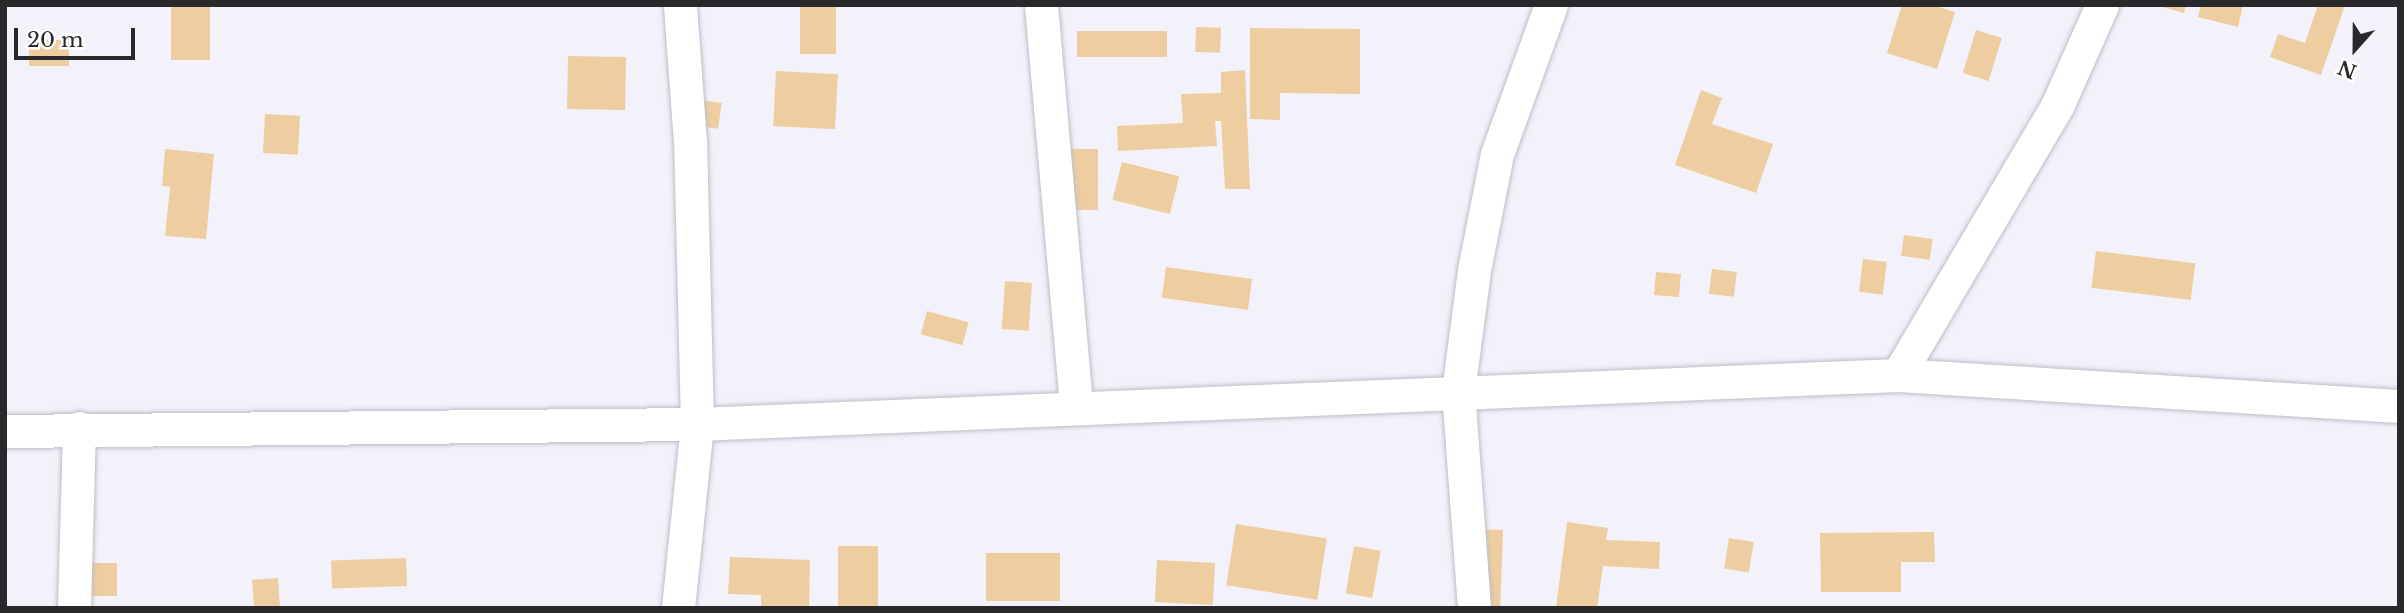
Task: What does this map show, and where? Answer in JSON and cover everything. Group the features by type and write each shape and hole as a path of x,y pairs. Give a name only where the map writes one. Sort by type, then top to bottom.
{"street":[{"path":"678,608 697,424 690,142 680,5"},
{"path":"1041,5 1076,406"},
{"path":"1898,375 2057,104 2102,5"},
{"path":"1474,608 1458,392 1474,270 1497,154 1544,11"},
{"path":"5,431 79,428 697,424 1076,406 1898,375 2399,405"},
{"path":"74,608 79,428"}],"building":[{"path":"171,5 210,5 210,60 171,60"},
{"path":"800,5 836,5 836,54 800,54"},
{"path":"1902,5 1933,5 1955,12 1937,69 1887,53"},
{"path":"2156,5 2186,5 2184,13"},
{"path":"2201,5 2243,5 2238,27 2198,17"},
{"path":"2318,5 2345,5 2321,75 2270,57 2278,34 2305,43"},
{"path":"1196,27 1221,28 1220,53 1195,52"},
{"path":"1250,28 1360,29 1360,94 1280,93 1280,120 1250,119"},
{"path":"1976,30 2002,38 1989,81 1963,73"},
{"path":"1077,31 1167,31 1167,57 1077,57"},
{"path":"29,40 69,40 69,66 29,66"},
{"path":"568,56 626,57 625,110 567,109"},
{"path":"1245,70 1250,189 1225,189 1221,121 1215,121 1217,146 1118,151 1117,126 1183,123 1181,94 1221,93 1221,72"},
{"path":"776,71 838,74 835,129 773,126"},
{"path":"1701,90 1722,98 1712,124 1773,144 1756,193 1675,165"},
{"path":"693,99 722,103 718,129 689,125"},
{"path":"265,114 300,116 298,155 263,153"},
{"path":"165,149 214,154 206,239 165,236 170,187 162,186"},
{"path":"1068,149 1098,149 1098,210 1068,210"},
{"path":"1122,162 1179,176 1170,214 1113,200"},
{"path":"1904,235 1933,239 1930,260 1901,256"},
{"path":"2096,251 2195,263 2191,300 2091,288"},
{"path":"1863,259 1887,262 1883,295 1859,292"},
{"path":"1166,267 1252,279 1248,310 1162,298"},
{"path":"1712,269 1737,272 1734,297 1709,294"},
{"path":"1656,272 1681,274 1679,297 1654,295"},
{"path":"1005,281 1032,283 1029,331 1002,329"},
{"path":"927,311 969,322 962,345 921,334"},
{"path":"1567,522 1608,528 1606,540 1660,542 1659,569 1603,566 1597,608 1556,608"},
{"path":"1236,524 1327,538 1317,600 1226,585"},
{"path":"1471,529 1503,530 1500,608 1468,608"},
{"path":"1934,532 1935,562 1901,562 1901,592 1821,592 1820,533"},
{"path":"1729,538 1754,542 1749,573 1724,569"},
{"path":"838,546 878,546 878,608 838,608"},
{"path":"1354,546 1381,551 1372,598 1346,593"},
{"path":"986,553 1060,553 1060,601 986,601"},
{"path":"730,557 810,560 809,608 761,608 761,595 728,594"},
{"path":"406,558 407,586 332,589 331,561"},
{"path":"1157,560 1215,563 1213,605 1155,602"},
{"path":"89,563 117,563 117,596 89,596"},
{"path":"278,578 280,608 254,608 252,580"}]}
